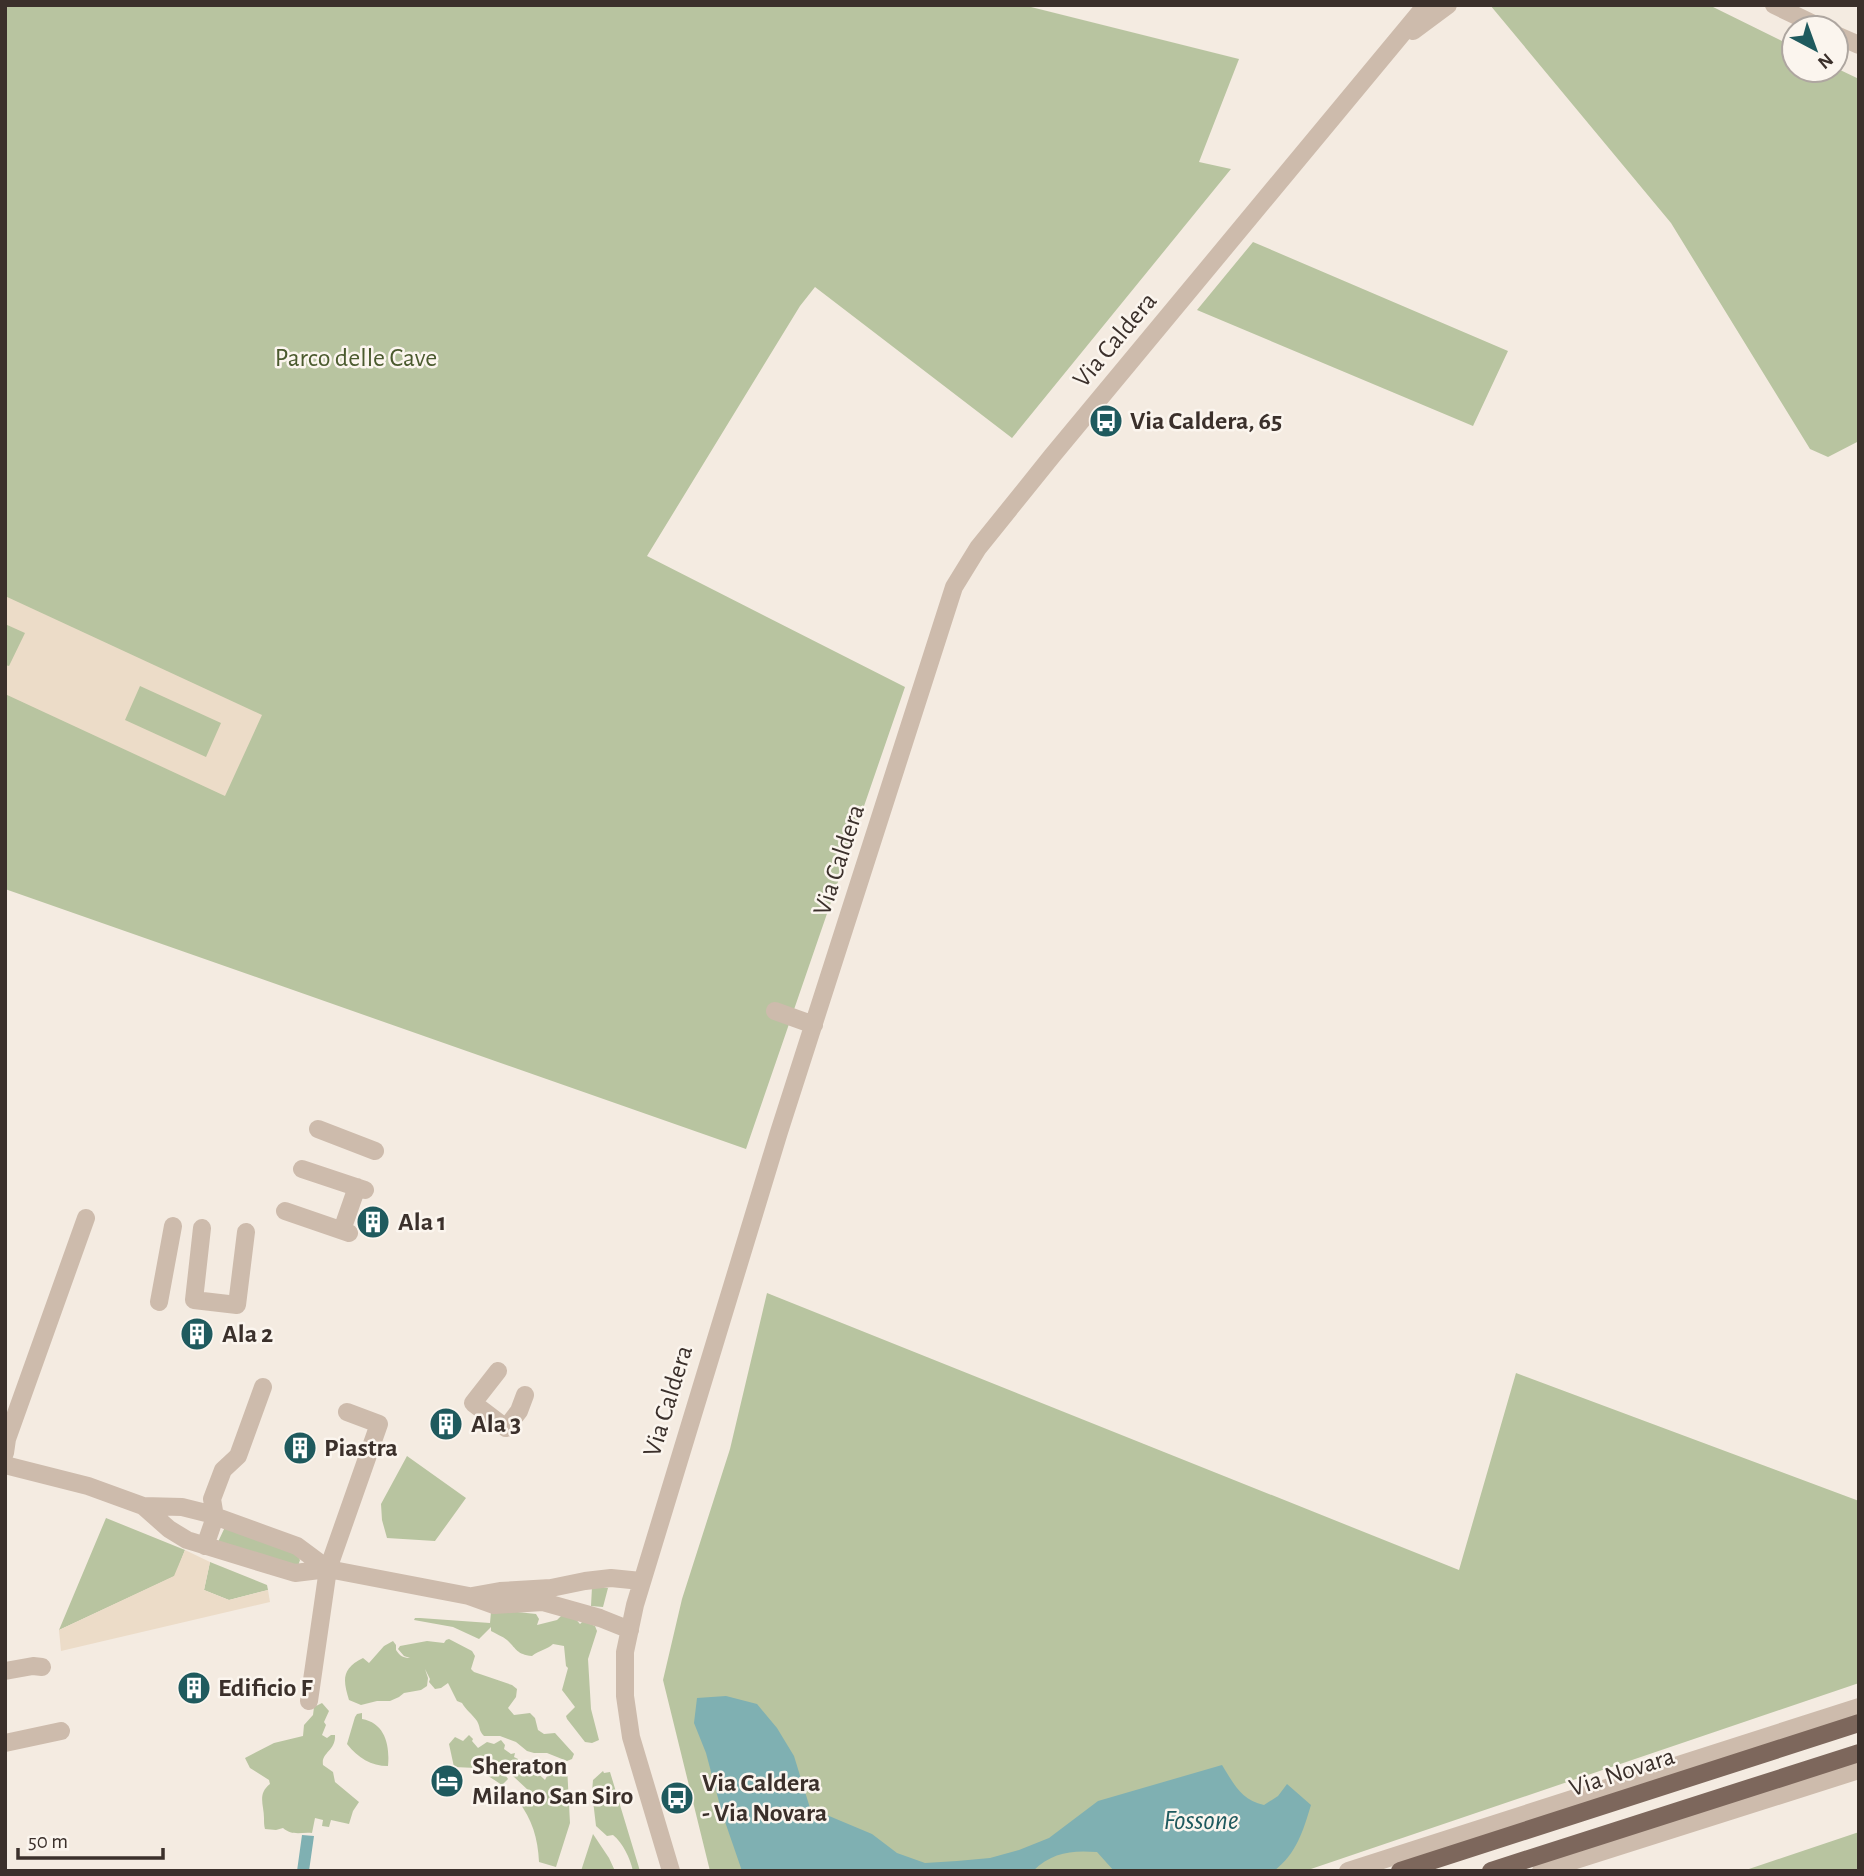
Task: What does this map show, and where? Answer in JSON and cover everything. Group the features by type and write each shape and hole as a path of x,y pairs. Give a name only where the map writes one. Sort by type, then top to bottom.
{"main road":[{"name":"Via Novara","path":"1400,1871 1859,1723"},
{"name":"Via Novara","path":"1491,1871 1859,1753"}],"street":[{"name":"Via Caldera","path":"670,1871 631,1737 625,1696 625,1652 630,1629 641,1581 779,1132 954,587 978,548 1052,456 1426,5"},
{"path":"1391,47 1448,5"},
{"path":"1774,5 1793,14"},
{"path":"775,1011 814,1024"},
{"path":"318,1129 374,1151"},
{"path":"285,1211 346,1232 361,1189 302,1169"},
{"path":"5,1453 7,1439 86,1219"},
{"path":"159,1302 173,1226"},
{"path":"202,1228 193,1306 237,1310 246,1232"},
{"path":"498,1371 470,1408 503,1432 519,1411 525,1395"},
{"path":"187,1540 208,1509 223,1470 238,1456 264,1387"},
{"path":"309,1701 328,1569 379,1424 347,1412"},
{"path":"5,1465 88,1486 143,1506 208,1509 297,1546 328,1569"},
{"path":"143,1506 169,1529 187,1540 295,1573 328,1569 469,1596 494,1605 543,1602 630,1629"},
{"path":"205,1546 208,1509"},
{"path":"469,1596 551,1588 585,1580 611,1578 641,1581"},
{"path":"5,1671 42,1667"},
{"path":"1348,1871 1859,1707"},
{"path":"5,1743 61,1731"},
{"path":"1541,1871 1859,1770"}],"green space":[{"name":"Parco delle Cave","path":"5,5 1023,5 1239,59 1199,162 1231,169 1012,438 815,287 800,306 647,556 905,687 746,1149 5,889"},
{"path":"1490,5 1709,5 1780,40 1780,84 1850,84 1850,75 1859,79 1859,441 1828,457 1810,449 1671,223"},
{"path":"1253,242 1508,351 1473,426 1197,310"},
{"path":"767,1293 1459,1570 1516,1373 1859,1501 1859,1683 1305,1871 710,1871 663,1680 682,1599 730,1449"},
{"path":"407,1456 466,1498 435,1541 387,1538 381,1504"},
{"path":"106,1518 185,1550 175,1576 59,1630"},
{"path":"225,1527 297,1555 300,1560 298,1566 218,1542"},
{"path":"210,1562 267,1585 268,1590 229,1600 204,1590"},
{"path":"592,1587 608,1588 603,1607 591,1606"},
{"path":"491,1612 536,1614 539,1619 537,1625 557,1620 563,1614 573,1616 580,1624 583,1621 595,1626 597,1631 588,1659 591,1709 599,1740 585,1742 567,1719 566,1716 575,1707 562,1690 568,1668 564,1646 553,1644 532,1656 520,1652 491,1631 491,1627 479,1639 453,1627 414,1620 420,1618 490,1623"},
{"path":"449,1639 472,1651 475,1656 471,1669 474,1672 517,1689 516,1697 508,1708 514,1715 530,1713 535,1718 538,1730 544,1734 555,1733 574,1754 572,1759 567,1761 547,1753 527,1751 516,1742 500,1736 484,1736 475,1719 462,1703 457,1701 448,1683 435,1689 429,1682 425,1669 427,1686 421,1690 404,1693 390,1701 361,1705 349,1700 345,1681 347,1671 356,1662 363,1658 369,1663 384,1646 393,1641 399,1654 410,1658 398,1649 400,1646 427,1641 444,1643"},
{"path":"322,1703 329,1711 322,1735 327,1738 335,1735 323,1765 333,1772 335,1782 359,1802 349,1824 331,1820 329,1827 322,1826 323,1820 315,1818 312,1833 293,1833 283,1828 265,1829 262,1796 270,1784 269,1780 250,1768 245,1758 274,1743 303,1736 304,1725 313,1715 314,1707"},
{"path":"362,1713 362,1719 376,1725 384,1736 388,1750 388,1766 365,1760 347,1744 355,1717"},
{"path":"469,1735 478,1748 487,1742 494,1744 501,1740 505,1745 504,1749 511,1754 515,1753 514,1757 518,1759 502,1785 476,1768 454,1767 449,1744 455,1737 463,1741"},
{"path":"558,1761 567,1766 570,1823 556,1867 539,1862 533,1829 518,1801 529,1791 513,1776 528,1764 545,1780 554,1762"},
{"path":"603,1771 610,1772 640,1871 633,1871 626,1851 617,1838 613,1835 607,1836 596,1826 593,1780"},
{"path":"1859,1832 1859,1871 1743,1871"},
{"path":"593,1834 609,1858 615,1871 581,1871"}],"shaded area":[{"path":"5,596 262,715 225,796 5,694 5,665 9,666 25,633 5,624","holes":["140,686 221,723 206,757 125,720"]},
{"path":"185,1550 210,1562 204,1590 229,1600 268,1590 270,1602 61,1651 59,1630 174,1576"}],"water":[{"name":"Fossone","path":"726,1696 757,1704 777,1728 794,1756 810,1808 872,1834 897,1853 925,1863 990,1858 1019,1850 1049,1838 1098,1801 1222,1765 1239,1790 1256,1803 1264,1805 1278,1796 1287,1784 1311,1805 1294,1849 1274,1871 1114,1871 1097,1852 1079,1851 1055,1856 1033,1871 742,1871 722,1813 706,1753 694,1723 697,1698"},
{"path":"302,1835 314,1836 309,1871 297,1871"}],"place":[{"name":"Via Caldera, 65","path":"1106,421"},
{"name":"Ala 1","path":"373,1222"},
{"name":"Ala 2","path":"197,1334"},
{"name":"Ala 3","path":"446,1424"},
{"name":"Piastra","path":"300,1448"},
{"name":"Edificio F","path":"194,1688"},
{"name":"Sheraton Milano San Siro","path":"447,1781"},
{"name":"Via Caldera - Via Novara","path":"677,1798"}]}
